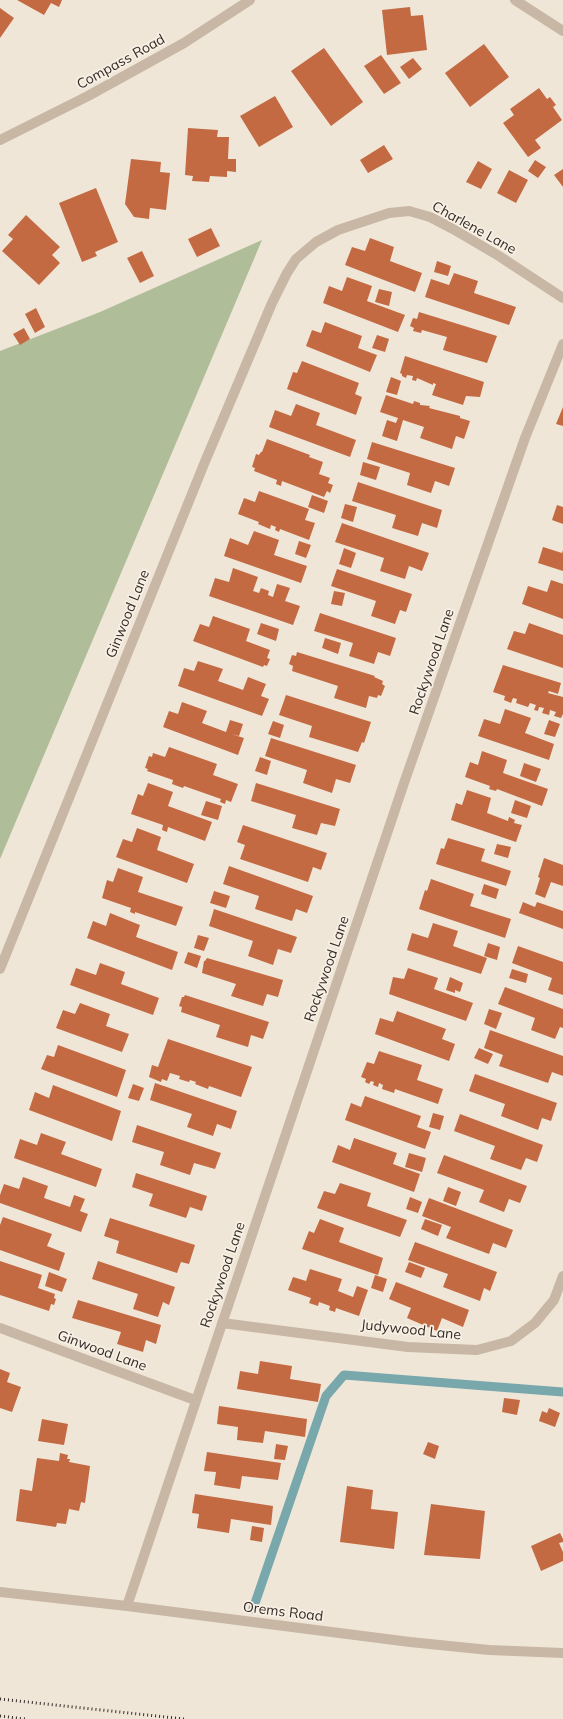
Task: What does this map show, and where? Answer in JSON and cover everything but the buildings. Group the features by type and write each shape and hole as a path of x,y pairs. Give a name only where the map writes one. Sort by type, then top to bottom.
{"street":[{"name":"Compass Road","path":"0,140 88,96 177,47 250,0"},
{"path":"515,0 563,31"},
{"name":"Charlene Lane","path":"287,272 306,248 338,230 389,212 409,211 430,217 453,229 563,298"},
{"name":"Ginwood Lane","path":"0,969 204,464 287,272"},
{"name":"Rockywood Lane","path":"127,1606 406,776 525,438 563,344"},
{"name":"Judywood Lane","path":"222,1323 408,1347 477,1350 511,1341 535,1323 554,1300 563,1276"},
{"name":"Ginwood Lane","path":"0,1328 195,1400"},
{"name":"Orems Road","path":"0,1592 127,1606 410,1642 490,1650 563,1653"}],"green space":[{"path":"262,240 0,859 0,351 100,312"}],"waterway":[{"path":"253,1609 326,1396 344,1375 563,1392"}],"railway":[{"path":"0,1699 184,1719"},
{"path":"0,1716 25,1719"}]}
